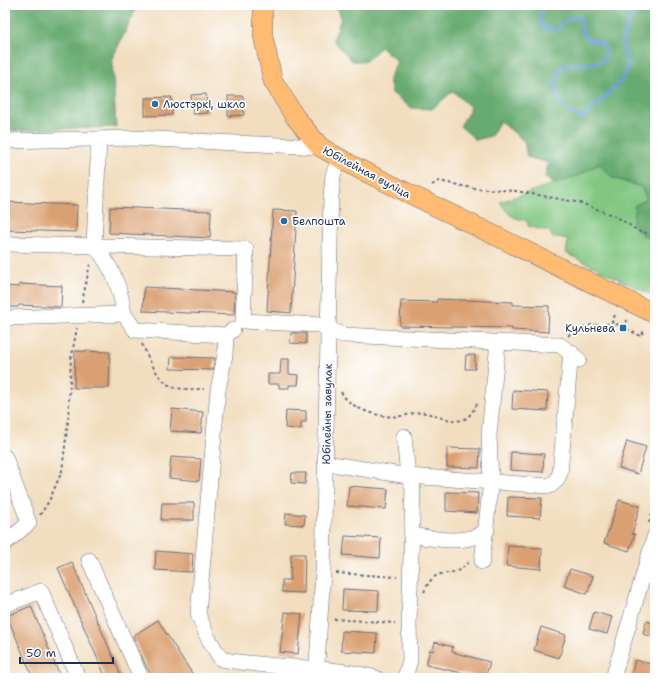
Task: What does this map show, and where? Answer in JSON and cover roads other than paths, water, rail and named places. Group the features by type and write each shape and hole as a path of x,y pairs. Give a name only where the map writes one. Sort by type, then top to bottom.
{"main road":[{"path":"263,5 263,36 273,81 295,117 320,147"},
{"name":"Юбілейная вуліца","path":"320,147 339,159 650,321"}],"street":[{"name":"Юбілейная вуліца","path":"5,141 134,138 320,147"},
{"path":"99,139 94,245 107,262 120,290 124,314 135,330 226,335 243,321 320,325 343,335 498,342 570,352 560,473 557,480 550,486 408,476 326,463"},
{"name":"Юбілейны завулак","path":"317,674 324,572 331,197 333,175 339,159"},
{"path":"5,244 246,249 243,321"},
{"path":"5,318 124,314"},
{"path":"226,335 225,355 218,390 198,614 208,638 221,659 317,674 376,678"},
{"path":"476,561 487,530 491,481 489,435 498,342"},
{"path":"404,436 408,476 414,488 409,624 410,660 405,678"},
{"path":"5,457 29,523 5,543"},
{"path":"412,535 441,540 480,535 487,530"},
{"path":"613,678 655,535"},
{"path":"89,560 141,678"},
{"path":"5,605 41,591 78,678"}],"waterway":[{"path":"542,5 541,23 544,28 555,30 570,18 580,18 583,34 586,37 603,44 606,52 604,60 599,62 593,64 571,65 560,68 556,88 559,100 569,112 583,118 622,80 628,67 622,43 627,24 638,5"}],"place":[{"name":"Люстэркі, шкло","path":"155,104"},
{"name":"Белпошта","path":"284,221"},
{"name":"Кульнева","path":"623,328"}]}
